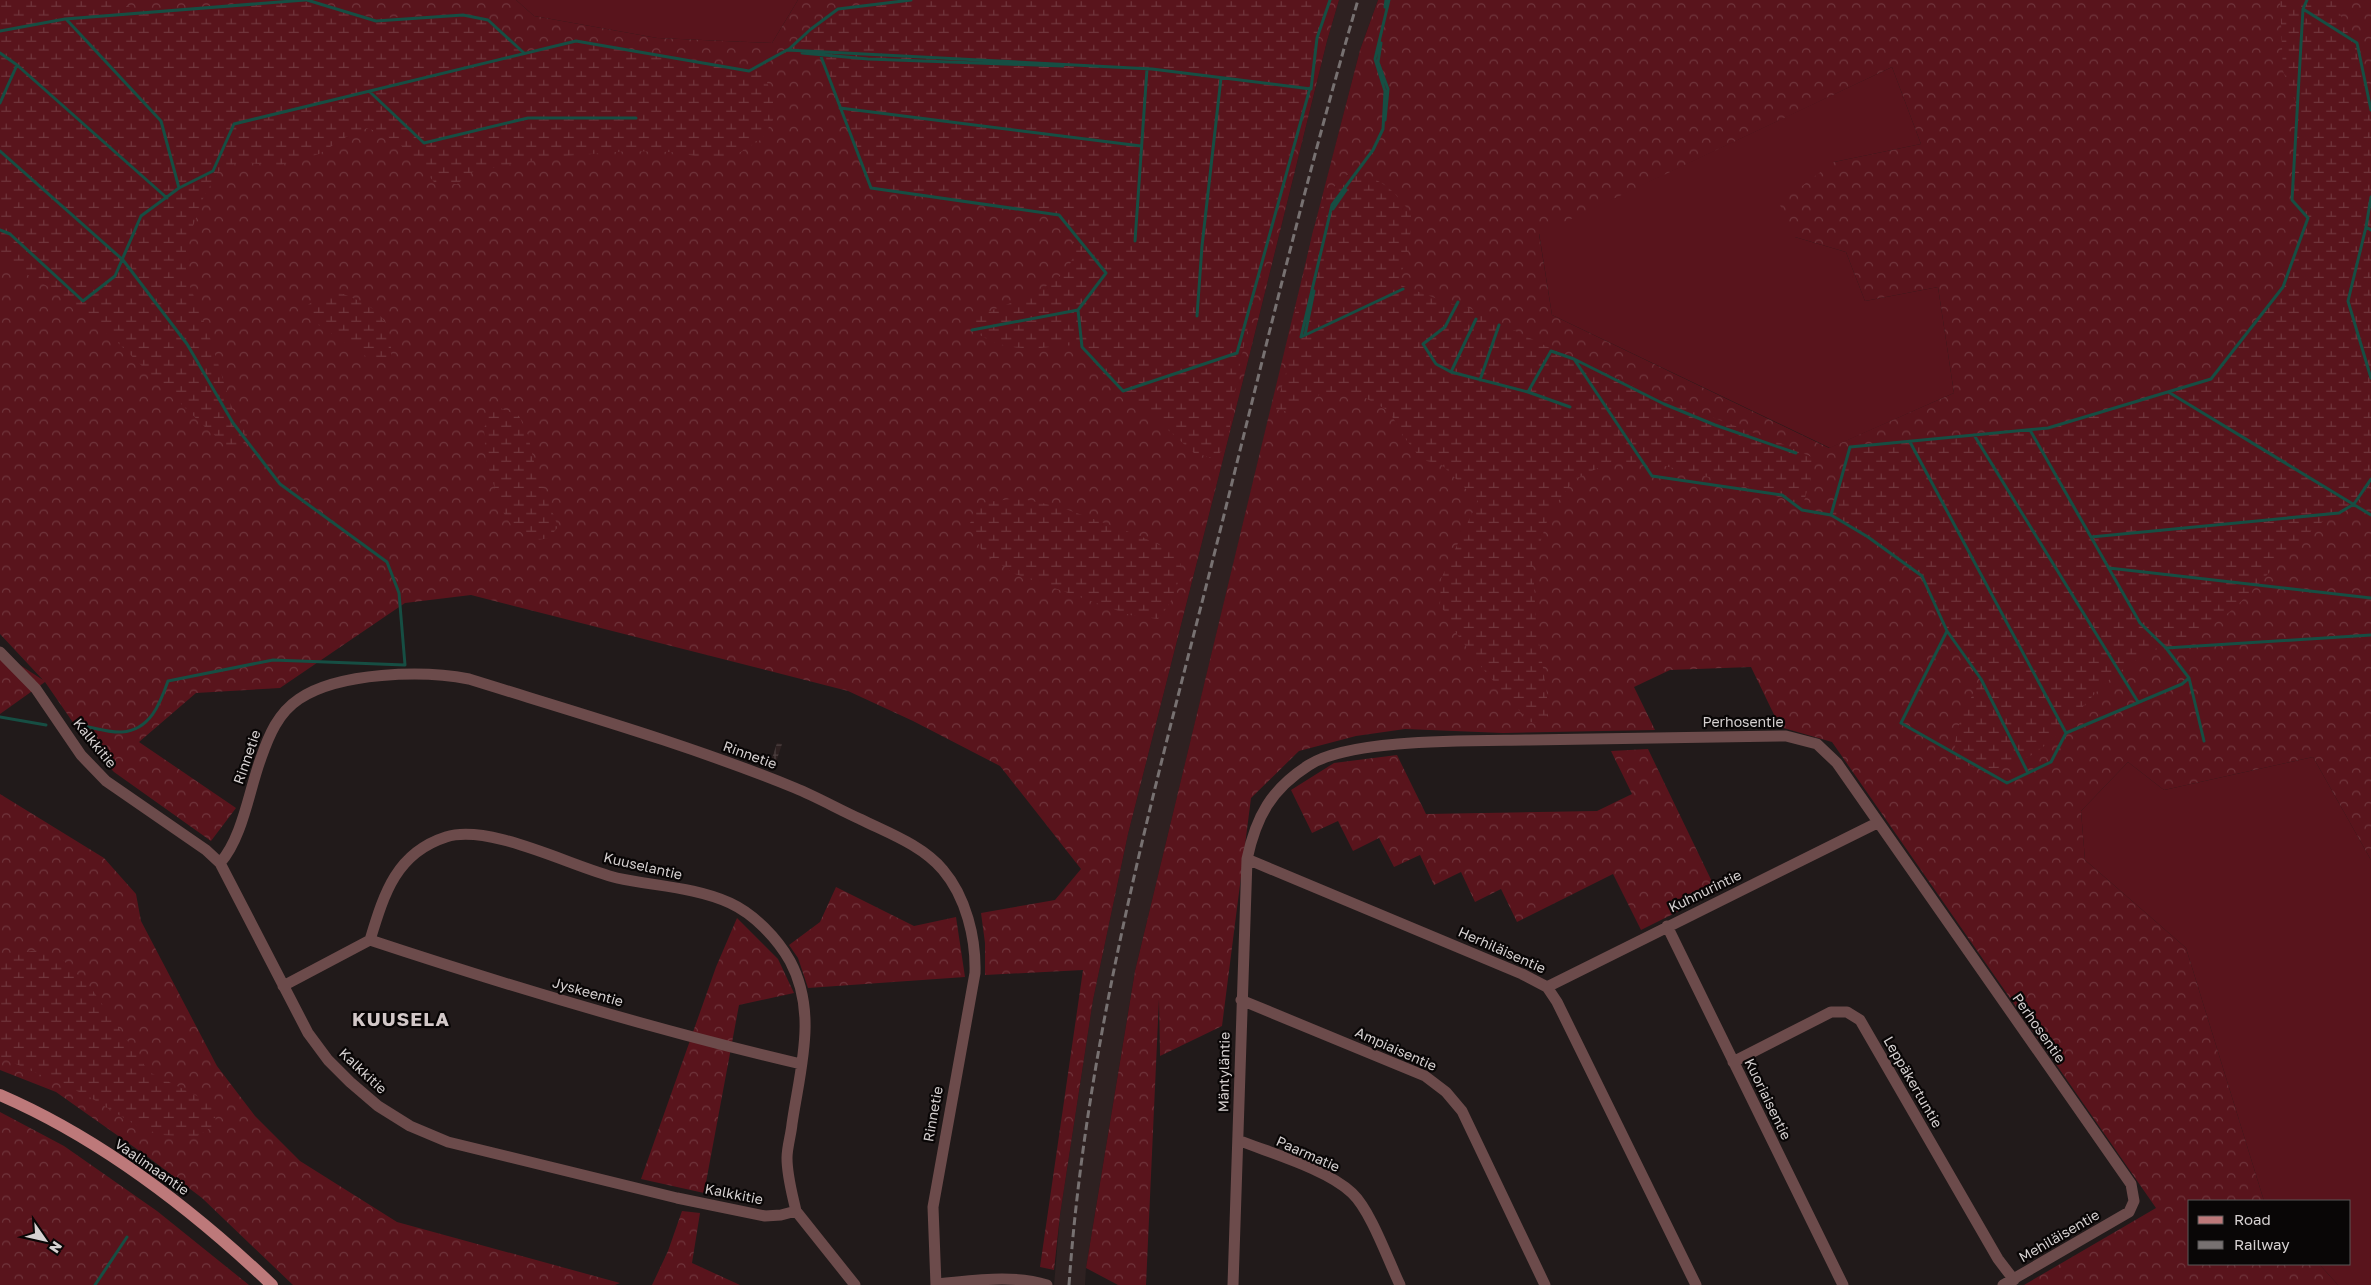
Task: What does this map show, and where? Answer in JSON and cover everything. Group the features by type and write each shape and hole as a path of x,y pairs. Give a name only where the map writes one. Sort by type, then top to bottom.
{"main road":[{"name":"Vaalimaantie","path":"0,1095 78,1134 136,1172 188,1211 272,1285"}],"street":[{"name":"Kalkkitie","path":"0,652 36,689 81,755 106,781 206,850 220,863 308,1033 328,1060 378,1106 410,1126 448,1142 677,1198 765,1216 781,1215 796,1211"},
{"name":"Rinnetie","path":"220,863 232,850 260,759 278,719 299,699 323,687 406,673 442,674 469,679 749,770 797,789 918,848 943,870 960,898 972,933 976,955 975,972 933,1207 936,1285"},
{"name":"Perhosentie","path":"1247,860 1260,814 1281,785 1310,764 1342,752 1382,746 1465,742 1786,736 1818,744 1837,763 2130,1184 2134,1201 2129,1212"},
{"name":"Kuhnurintie","path":"1547,987 1666,926 1877,823"},
{"name":"Kuuselantie","path":"370,940 380,906 396,872 420,848 448,836 473,834 498,838 616,877 708,896 731,904 759,924 777,942 790,961 803,995 806,1014 801,1064 787,1157 789,1183 796,1211"},
{"name":"Herhiläisentie","path":"1247,860 1522,974 1547,987 1557,1002 1696,1285"},
{"name":"Mäntyläntie","path":"1233,1285 1247,860"},
{"name":"Kuoriaisentie","path":"1666,926 1843,1285"},
{"path":"283,986 370,940"},
{"name":"Jyskeentie","path":"370,940 541,995 730,1048 801,1064"},
{"name":"Ampiaisentie","path":"1241,1000 1425,1076 1446,1092 1462,1111 1545,1285"},
{"name":"Leppäkertuntie","path":"1733,1062 1831,1012 1847,1012 1860,1020 1998,1259 2009,1282"},
{"name":"Paarmatie","path":"1238,1140 1328,1176 1353,1194 1368,1217 1400,1285"},
{"path":"796,1211 855,1285"},
{"name":"Mehiläisentie","path":"2009,1282 2129,1212"},
{"path":"936,1285 1001,1279 1024,1280 1047,1285"}],"shaded area":[{"path":"1339,0 1378,0 1360,50 1317,218 1135,971 1086,1268 1085,1285 1054,1285 1060,1215 1093,1000 1128,834 1327,41"},
{"path":"777,743 782,744 776,762 771,761"}],"green space":[{"path":"0,0 516,0 534,16 657,38 772,43 798,0 1339,0 1327,41 1128,834 1093,1000 1060,1215 1054,1270 1040,1267 1083,970 985,975 985,943 981,913 1055,900 1081,869 1000,766 913,721 848,691 471,595 405,603 280,688 196,693 139,742 236,808 211,841 114,772 90,747 45,682 0,714 0,652 43,680 0,634"},
{"path":"3,0 105,0 145,11 309,2 373,18 461,15 491,22 523,52 575,42 748,71 761,64 773,100 773,120 762,139 732,157 701,157 671,152 629,151 552,157 474,171 457,184 434,182 405,149 389,138 367,128 346,137 319,154 278,166 240,162 219,171 204,196 186,245 186,276 210,338 232,408 247,435 241,448 228,447 114,339 49,287 0,259 0,3"},
{"path":"516,0 798,0 772,43 657,38 534,16"},
{"path":"911,0 1328,0 1318,32 1310,90 1259,273 1235,389 1229,434 1222,451 1213,458 1194,453 1158,421 1117,391 1090,357 1075,345 1033,348 1009,347 985,338 972,330 973,318 1032,294 1050,284 1065,271 1073,256 1072,238 1059,216 871,188 820,54 786,51 838,9"},
{"path":"1378,0 2371,0 2371,860 2313,757 2164,790 2128,762 2081,811 2085,860 2186,948 2264,1200 2188,1200 2188,1265 2320,1265 2338,1285 2024,1285 2156,1208 1832,742 1780,727 1751,667 1670,670 1634,687 1655,730 1503,733 1405,729 1356,736 1299,751 1251,798 1222,1026 1160,1056 1159,999 1146,1285 1118,1285 1086,1268 1135,971 1314,228 1360,50","holes":["1892,67 1921,144 1834,162 1779,203 1795,237 1846,252 1865,301 1938,287 1954,393 1829,448 1552,315 1539,234"]},
{"path":"2280,0 2336,0 2342,20 2356,51 2371,108 2371,484 2359,498 2306,535 2253,590 2210,627 2186,639 2144,655 2110,679 2059,733 2037,752 2015,763 1998,768 1981,769 1964,764 1956,760 1955,748 1958,727 1981,679 1947,631 1922,576 1868,537 1831,515 1850,447 2048,428 2211,379 2283,287 2308,218 2292,200 2297,106 2283,71"},
{"path":"1892,67 1921,144 1834,162 1795,237 1846,252 1865,301 1938,287 1954,393 1830,448 1552,315 1539,233"},
{"path":"1347,175 1369,178 1384,185 1397,196 1411,213 1410,246 1398,284 1448,303 1467,307 1548,347 1656,396 1778,442 1816,459 1803,505 1745,486 1657,464 1613,461 1575,479 1550,512 1533,565 1536,623 1547,694 1547,723 1529,722 1483,669 1456,633 1440,604 1441,579 1478,501 1441,464 1422,460 1404,437 1389,411 1360,395 1327,392 1304,401 1289,412 1275,409 1286,373 1289,340 1313,231 1326,194"},
{"path":"338,292 362,302 379,314 389,331 391,357 367,357 317,324 304,308 317,298"},
{"path":"500,408 519,416 528,435 534,462 558,527 549,538 532,541 510,523 501,509 486,459 484,430 488,412"},
{"path":"1018,498 1060,507 1140,536 1168,549 1181,564 1177,587 1163,613 1158,619 1130,615 1015,574 983,553 969,525 981,503"},
{"path":"1648,749 1717,892 1641,930 1613,874 1517,922 1501,889 1475,902 1461,872 1434,885 1420,855 1394,867 1379,838 1353,851 1338,821 1312,833 1291,790 1334,763 1397,755 1426,814 1597,811 1632,794 1611,751"},
{"path":"2313,757 2371,860 2371,1285 2338,1285 2320,1265 2351,1265 2351,1200 2264,1200 2186,948 2085,860 2081,811 2128,762 2164,790"},
{"path":"0,794 104,858 136,894 141,921 217,1066 255,1116 300,1161 397,1222 620,1283 615,1285 293,1285 202,1198 148,1157 56,1092 0,1070"},
{"path":"836,887 914,926 956,917 965,977 808,988 798,958 789,945 820,922"},
{"path":"737,918 778,959 794,993 739,1005 704,1193 641,1179 716,967"},
{"path":"37,950 62,959 91,988 149,1072 211,1103 217,1124 196,1137 162,1135 139,1127 86,1095 0,1057 0,959 3,956"},
{"path":"0,1112 64,1146 157,1211 249,1285 0,1285"},
{"path":"682,1211 700,1213 692,1263 740,1285 652,1285 668,1251"}],"waterway":[{"path":"0,31 65,19 305,0"},
{"path":"307,0 376,21 463,15 488,20 524,53"},
{"path":"788,50 811,29 838,9 911,0"},
{"path":"0,230 10,234 83,301 115,276 141,216 179,188 213,171 234,124 576,41 749,71 787,50 1152,69 1311,89 1317,38 1330,0"},
{"path":"1385,7 1386,0"},
{"path":"1389,0 1375,59 1385,91 1383,129 1373,150 1332,205 1301,337 1403,289"},
{"path":"1831,515 1850,447 2048,428 2211,379 2283,287 2308,218 2292,200 2303,9 2307,0"},
{"path":"2303,9 2357,43 2371,110"},
{"path":"66,19 161,121 179,188"},
{"path":"1381,43 1378,62 1388,89 1385,120"},
{"path":"0,53 17,65 0,103"},
{"path":"802,53 868,59 1063,66"},
{"path":"820,54 871,188 1059,215 1106,273 1078,310 972,330"},
{"path":"17,65 167,198"},
{"path":"1135,241 1147,69"},
{"path":"1197,316 1202,246 1221,78"},
{"path":"1078,310 1082,347 1123,391 1237,353 1310,88"},
{"path":"370,92 424,143 528,118 636,118"},
{"path":"840,108 1141,146"},
{"path":"0,151 123,260 187,344 233,423 280,484 387,562 399,593 405,665 273,660 168,681 157,707 147,721 132,730 112,732 79,725"},
{"path":"1333,209 1346,190"},
{"path":"2371,197 2366,227 2348,301 2371,378"},
{"path":"2366,227 2371,230"},
{"path":"1305,335 1314,291"},
{"path":"1458,302 1445,327 1423,344 1436,364 1451,372 1528,392 1570,407"},
{"path":"1451,372 1476,319"},
{"path":"1480,380 1499,325"},
{"path":"1528,392 1551,351 1574,359 1664,404 1715,425 1796,453"},
{"path":"1574,359 1652,476 1782,495 1802,510 1831,515 1868,537 1922,576 1947,631 1981,679 2028,773"},
{"path":"2170,393 2371,515"},
{"path":"2030,430 2140,623 2166,648 2189,678 2204,741"},
{"path":"1974,435 2138,702"},
{"path":"1910,442 2066,733"},
{"path":"2091,537 2339,513 2354,504 2371,479"},
{"path":"2109,568 2371,598"},
{"path":"1947,631 1901,723 2007,783 2051,762 2066,733 2182,684 2189,678"},
{"path":"2166,648 2371,635"},
{"path":"0,717 46,725"},
{"path":"95,1285 127,1237"}],"railway":[{"path":"1069,1285 1077,1194 1090,1104 1105,1014 1123,925 1165,748 1281,284 1358,0"}],"district":[{"name":"KUUSELA","path":"401,1019"}]}
